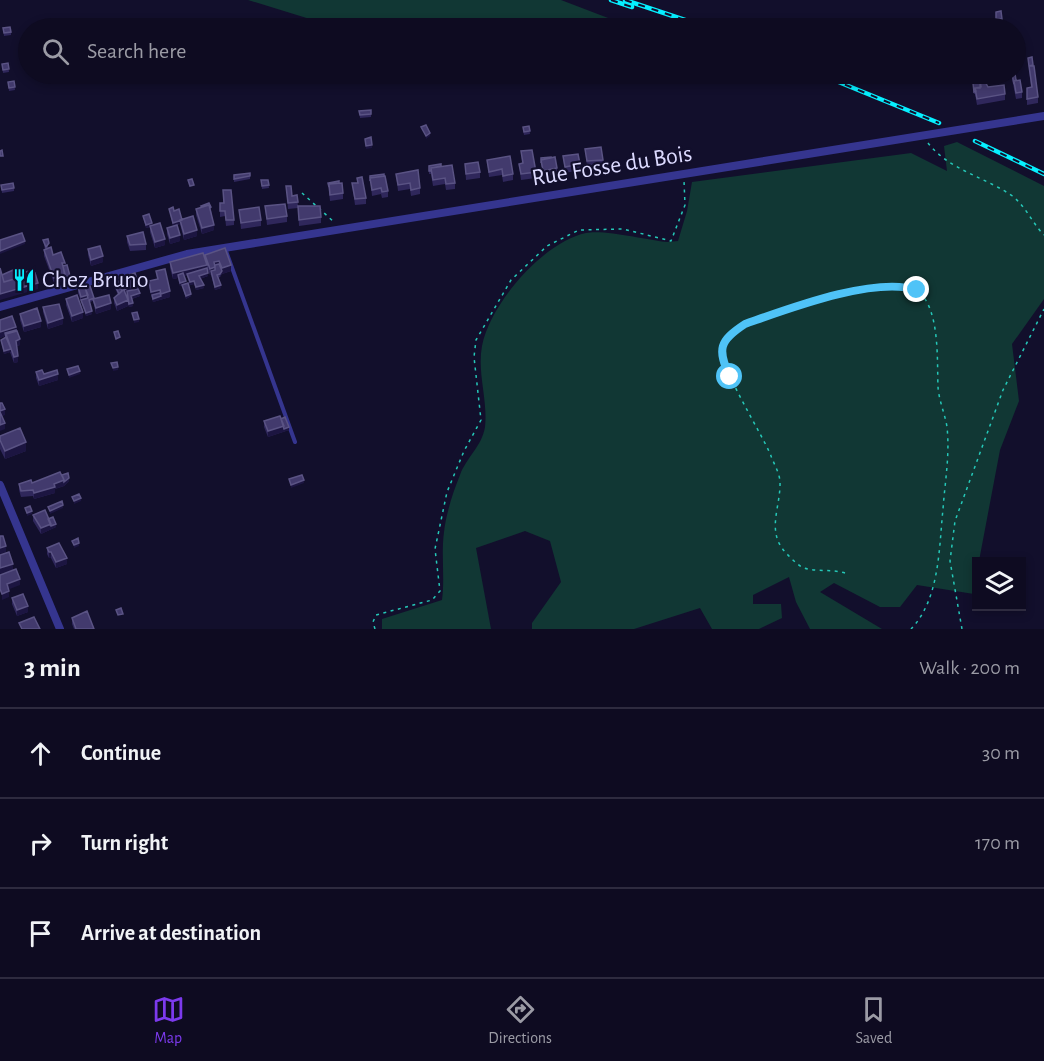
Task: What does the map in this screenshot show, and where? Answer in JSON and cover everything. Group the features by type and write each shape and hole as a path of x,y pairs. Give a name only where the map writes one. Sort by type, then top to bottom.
{"street":[{"name":"Rue Fosse du Bois","path":"0,307 187,254 1044,116"},
{"path":"0,485 60,629"}],"lane":[{"path":"225,248 295,442"}],"path":[{"path":"924,137 934,151 953,165 988,180 1014,197 1044,236"},
{"path":"375,629 373,622 376,615 432,600 440,591 435,549 447,492 464,451 482,420 474,357 476,340 512,280 547,246 579,230 623,230 671,241 685,205 683,174"},
{"path":"302,193 341,229"},
{"path":"845,573 803,567 777,543 774,534 779,475 764,438 723,361 722,344 730,333 745,324 767,316 867,289 885,286 908,287 917,290 925,298 932,316 939,390 946,426 948,465 935,574 924,610 911,629"},
{"path":"962,629 950,561 955,521 1003,390 1044,309"}],"green space":[{"path":"248,0 561,0 608,18 306,18"},
{"path":"957,142 1044,186 1044,299 1012,344 1019,401 1000,450 980,557 972,557 972,594 917,585 900,607 880,607 834,583 820,592 882,629 810,629 796,602 789,577 753,595 753,604 781,604 782,618 759,629 712,629 700,608 634,629 532,629 532,623 561,582 550,541 525,531 476,548 491,629 382,629 382,619 442,600 443,541 448,511 463,469 481,440 485,427 482,346 487,329 507,294 536,262 570,239 586,233 603,232 667,242 678,241 687,211 692,182 911,153 947,171 944,146"}],"building":[{"path":"1001,11 1002,18 996,18 996,12"},
{"path":"10,27 11,32 4,33 3,28"},
{"path":"1032,57 1033,65 1029,66 1028,58"},
{"path":"8,63 9,69 3,70 2,64"},
{"path":"1029,66 1034,66 1038,97 1027,99 1027,88 1032,87"},
{"path":"14,81 15,87 9,88 8,82"},
{"path":"973,84 980,84 980,88 975,88 974,92"},
{"path":"981,84 986,84 988,87 1004,85 1005,94 977,99 975,88 981,87"},
{"path":"1014,84 1021,84 1022,92 1016,93"},
{"path":"371,110 371,114 360,115 359,111"},
{"path":"426,125 430,133 426,136 421,127"},
{"path":"529,126 530,131 524,132 523,127"},
{"path":"371,137 372,145 366,146 365,139"},
{"path":"601,147 603,160 587,161 585,149"},
{"path":"532,150 536,172 521,174 519,164 523,163 521,151"},
{"path":"578,154 580,164 565,167 563,156"},
{"path":"510,156 513,174 503,176 502,169 489,172 487,160"},
{"path":"555,157 557,168 543,171 541,160"},
{"path":"478,162 480,172 466,174 465,164"},
{"path":"441,164 441,166 431,168 429,171 429,166"},
{"path":"452,165 455,183 446,184 445,178 433,180 431,168"},
{"path":"418,170 420,188 411,190 410,183 398,185 396,174"},
{"path":"250,173 250,176 234,179 234,175"},
{"path":"384,174 384,176 370,178 370,176"},
{"path":"385,176 388,191 382,192 381,188 372,190 370,178"},
{"path":"362,177 366,198 355,199 352,183 358,183 357,178"},
{"path":"192,179 194,185 190,186 188,180"},
{"path":"261,180 268,180 269,185 262,186"},
{"path":"13,183 14,188 2,190 1,185"},
{"path":"342,183 343,193 330,195 329,184"},
{"path":"286,186 291,186 292,196 297,195 298,202 288,203"},
{"path":"223,190 231,190 234,220 226,220 225,211 220,211 220,203 224,203"},
{"path":"285,204 287,216 267,219 265,206"},
{"path":"209,205 214,225 202,228 196,209"},
{"path":"298,206 320,206 321,217 299,220"},
{"path":"173,207 174,211 179,209 182,220 173,223 169,209"},
{"path":"259,207 261,220 241,223 239,210"},
{"path":"149,214 152,223 146,225 143,216"},
{"path":"193,216 197,230 184,234 180,220"},
{"path":"160,223 165,239 155,242 150,226"},
{"path":"177,225 180,235 170,238 167,228"},
{"path":"143,232 146,244 130,245 127,236"},
{"path":"22,233 25,241 0,251 0,240"},
{"path":"48,239 49,243 46,247 43,240"},
{"path":"100,246 103,256 91,260 88,249"},
{"path":"51,247 53,255 61,252 65,263 62,263 65,274 54,278 44,250"},
{"path":"225,248 231,265 222,268 219,261 214,262 215,267 210,269 205,255"},
{"path":"203,253 207,265 173,273 170,262"},
{"path":"219,264 222,271 217,275 221,285 215,287 211,271 215,270 215,265"},
{"path":"67,265 70,276 65,277 63,266"},
{"path":"0,268 4,282 35,273 38,283 0,294"},
{"path":"207,268 208,273 199,276 204,285 196,287 194,281 190,282 187,274"},
{"path":"165,269 170,291 161,294 160,290 151,292 149,281 158,279 156,271"},
{"path":"13,270 15,275 33,270 34,273 4,282 2,275"},
{"path":"135,273 139,286 133,285 124,290 128,300 117,305 114,298 123,290 119,278"},
{"path":"183,273 186,281 180,283 178,275"},
{"path":"119,281 122,291 119,294 114,283"},
{"path":"188,283 191,294 186,296 182,285"},
{"path":"84,285 88,295 81,297 78,287"},
{"path":"90,286 94,298 89,300 92,311 86,313 81,300 88,298 85,287"},
{"path":"138,289 140,293 131,296 133,303 129,304 127,291"},
{"path":"160,293 161,296 153,299 152,295"},
{"path":"77,295 83,312 72,316 66,299"},
{"path":"109,295 111,303 96,308 93,299"},
{"path":"59,304 63,318 48,323 43,307"},
{"path":"37,308 41,321 24,326 20,314"},
{"path":"137,312 139,319 134,320 132,313"},
{"path":"12,316 16,327 0,332 0,320"},
{"path":"17,331 20,339 16,341 18,356 14,357 6,334"},
{"path":"118,331 120,337 116,339 114,332"},
{"path":"6,337 11,349 4,351 1,340"},
{"path":"117,362 118,367 113,368 111,363"},
{"path":"78,366 80,371 69,375 67,369"},
{"path":"42,370 44,374 57,370 58,374 39,380 36,372"},
{"path":"0,403 5,409 0,411"},
{"path":"0,412 5,423 0,425"},
{"path":"280,416 284,426 268,431 264,421"},
{"path":"285,417 289,427 284,429 281,419"},
{"path":"20,428 26,442 5,451 0,436"},
{"path":"60,472 64,480 54,484 55,487 34,493 33,490 21,491 19,484 31,480 32,483"},
{"path":"68,473 69,478 64,482 62,475"},
{"path":"302,475 304,480 291,485 289,479"},
{"path":"79,494 81,498 74,501 72,497"},
{"path":"62,501 63,505 50,511 48,507"},
{"path":"30,506 32,511 27,513 25,508"},
{"path":"45,510 51,524 41,528 33,515"},
{"path":"53,517 56,524 51,526 48,519"},
{"path":"0,536 3,536 6,546 0,548"},
{"path":"78,538 79,543 74,545 72,541"},
{"path":"59,543 67,558 56,562 47,548"},
{"path":"9,552 13,564 0,568 0,555"},
{"path":"16,569 20,579 7,584 9,591 2,594 0,575"},
{"path":"23,594 28,606 17,610 12,598"},
{"path":"121,608 123,614 118,615 116,610"},
{"path":"87,611 94,629 76,629 72,618"},
{"path":"34,617 40,629 22,629 19,623"}],"railway":[{"path":"611,0 632,7"},
{"path":"625,0 679,18"},
{"path":"843,84 939,123"},
{"path":"975,141 1044,174"}],"place":[{"name":"Chez Bruno","path":"24,280"}],"route":[{"path":"730,377 723,361 722,344 730,333 745,324 867,289 896,286 917,290"}]}
